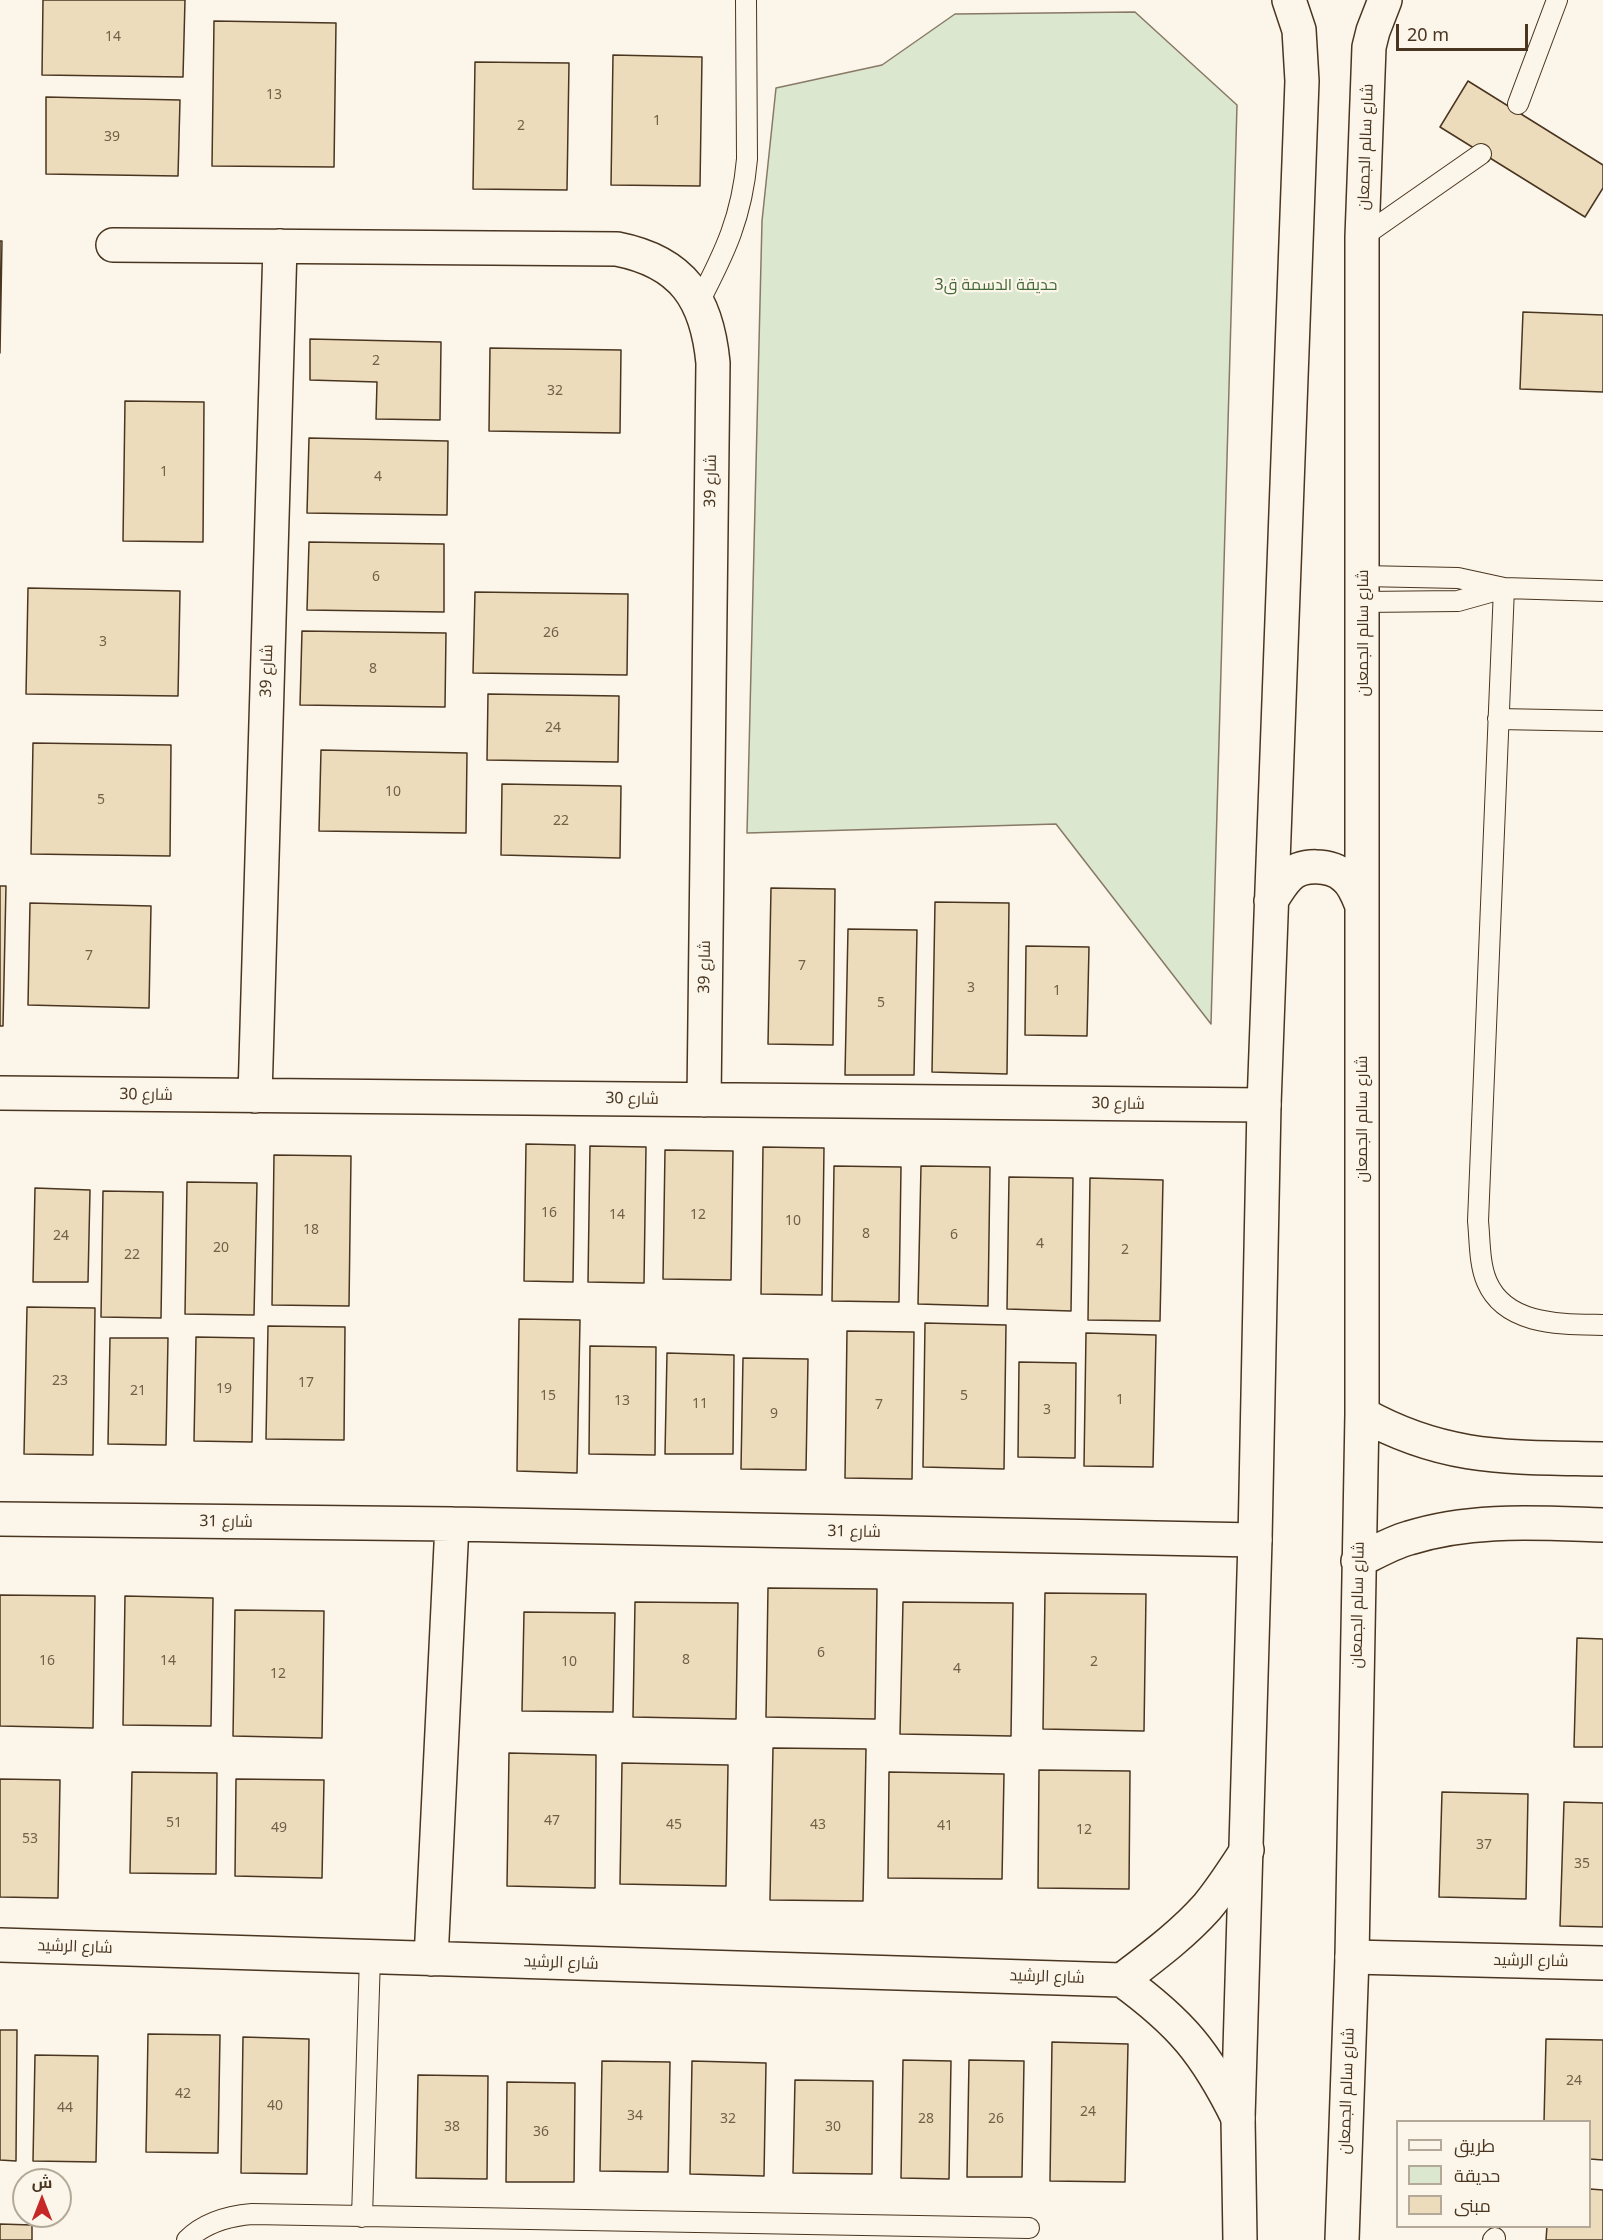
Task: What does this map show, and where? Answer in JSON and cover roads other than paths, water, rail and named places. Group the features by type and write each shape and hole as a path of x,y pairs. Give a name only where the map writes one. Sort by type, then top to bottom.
{"street":[{"path":"1240,2240 1238,2118 1255,1540 1264,1105 1302,81 1299,30 1289,0"},
{"name":"شارع سالم الجمعان","path":"1342,2240 1352,1957 1362,1414 1362,237 1370,47 1373,31 1385,0"},
{"name":"شارع 39","path":"112,245 618,249 658,261 679,278 699,302 709,333 713,363 704,1100"},
{"name":"شارع 39","path":"255,1096 280,246"},
{"path":"1271,900 1288,876 1296,871 1315,867 1345,876 1355,889 1362,906"},
{"name":"شارع 30","path":"0,1093 1264,1105"},
{"path":"1362,1414 1410,1438 1467,1453 1603,1459"},
{"name":"شارع 31","path":"0,1519 452,1524 1255,1540"},
{"path":"1358,1562 1408,1538 1480,1524 1509,1522 1603,1526"},
{"path":"431,1959 452,1524"},
{"path":"1238,2118 1218,2078 1199,2050 1177,2024 1150,2000 1122,1980 1182,1932 1207,1907 1247,1850"},
{"name":"شارع الرشيد","path":"0,1945 1122,1980"},
{"name":"شارع الرشيد","path":"1352,1957 1603,1963"}],"lane":[{"path":"699,302 736,224 745,186 747,159 746,0"},
{"path":"1518,104 1557,0"},
{"path":"1362,237 1481,154"},
{"path":"1363,589 1458,601 1504,588 1603,591"},
{"path":"1504,588 1478,1221 1481,1258 1486,1281 1497,1298 1520,1314 1546,1322 1603,1325"},
{"path":"1498,719 1603,721"},
{"path":"362,2217 370,1956"},
{"path":"187,2240 202,2228 230,2217 252,2214 1029,2228"}],"park label":[{"name":"حديقة الدسمة ق3","path":"996,285"}]}
